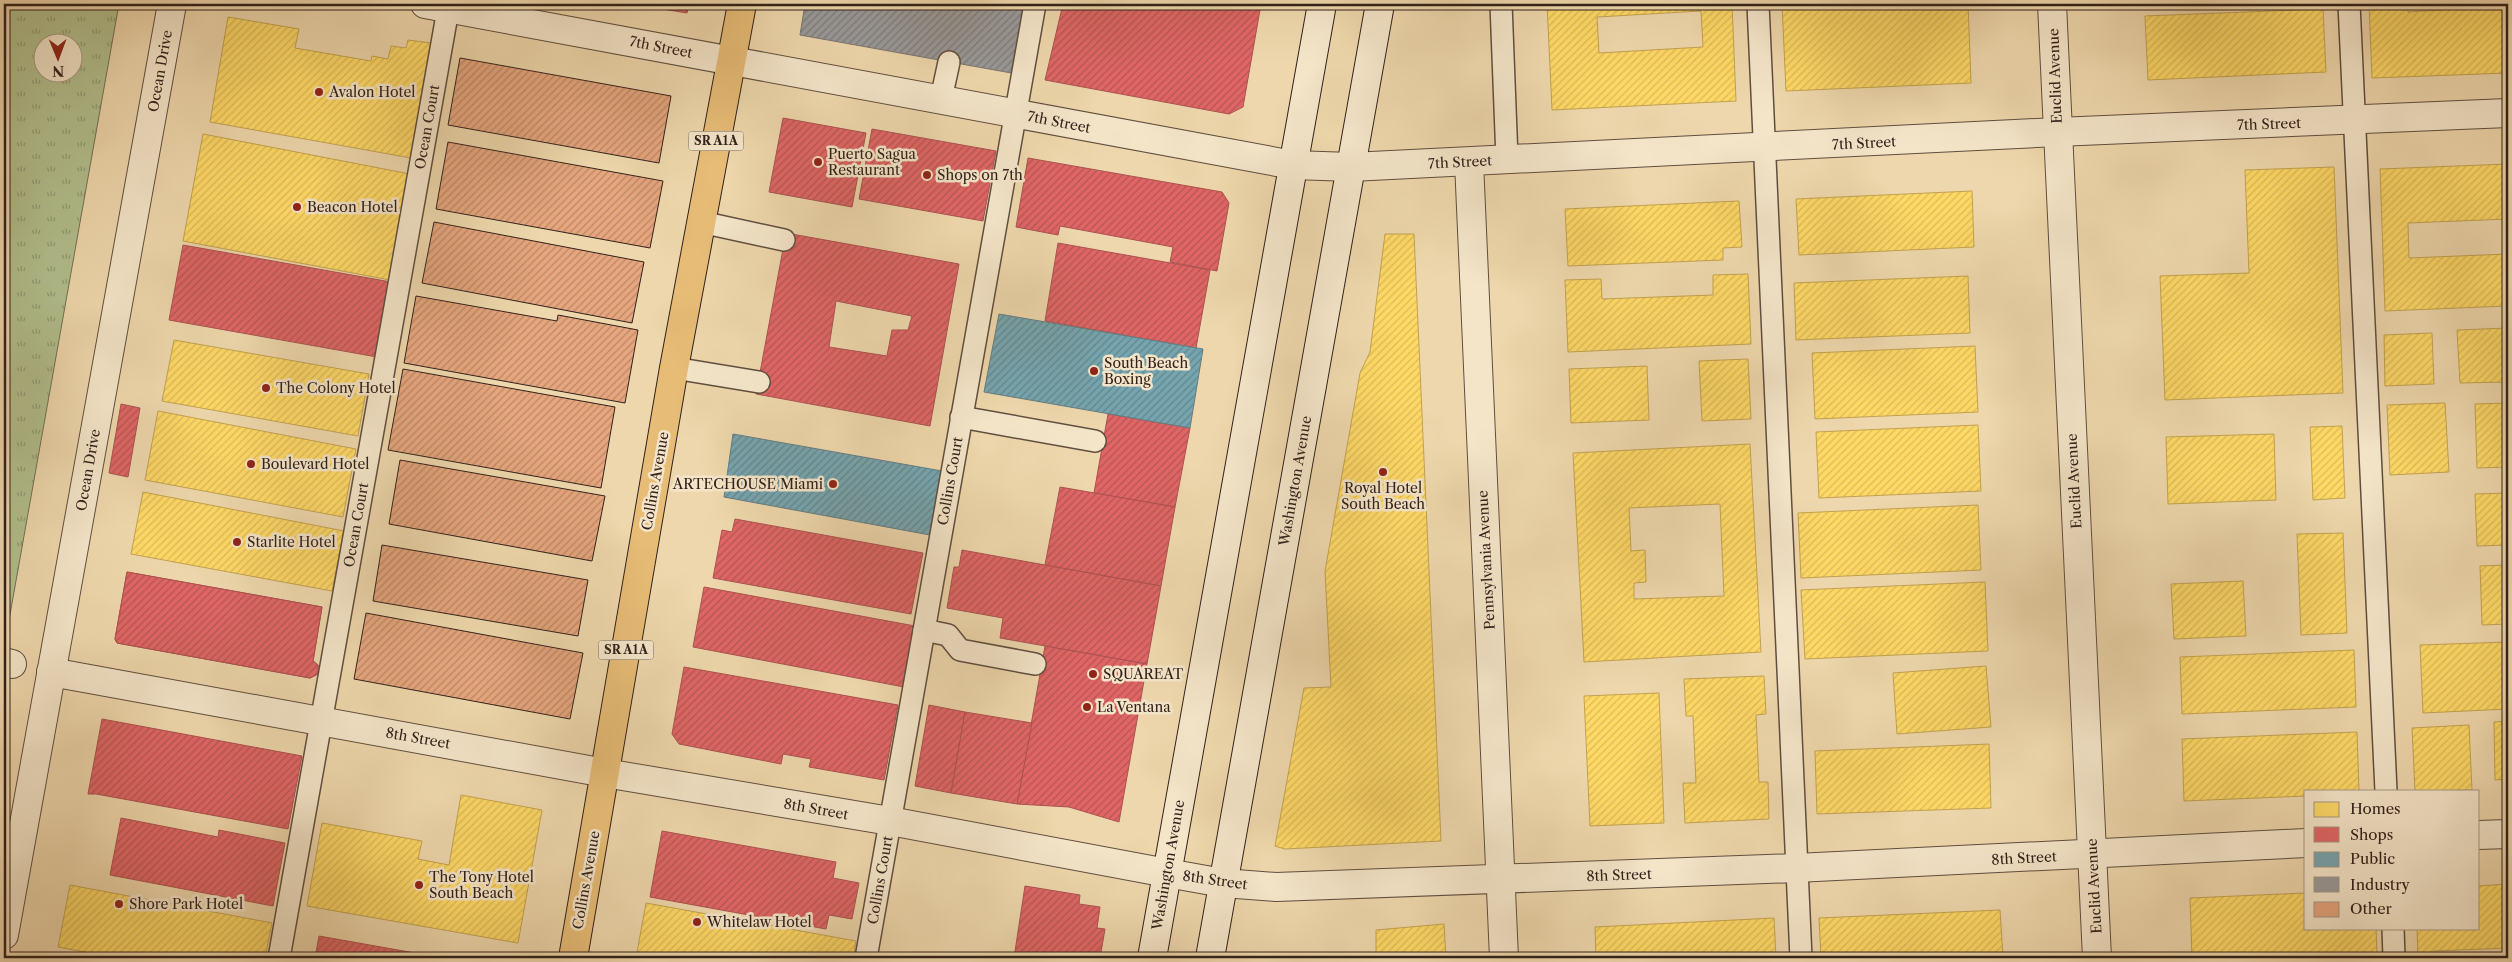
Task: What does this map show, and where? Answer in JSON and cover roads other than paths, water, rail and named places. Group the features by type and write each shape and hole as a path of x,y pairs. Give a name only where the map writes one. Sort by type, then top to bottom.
{"main road":[{"name":"Collins Avenue","path":"572,958 674,368 742,4"}],"street":[{"name":"Ocean Drive","path":"4,935 172,4"},
{"name":"Washington Avenue","path":"1152,958 1322,4"},
{"name":"Washington Avenue","path":"1210,958 1380,4"},
{"name":"Euclid Avenue","path":"2052,4 2097,958"},
{"name":"7th Street","path":"441,5 1293,165 1351,167 1468,162 2057,132 2354,121 2508,113"},
{"name":"Pennsylvania Avenue","path":"1468,162 1504,958"},
{"name":"8th Street","path":"51,672 605,772 890,821 1223,883 1276,887 1500,880 2092,855 2304,843"},
{"path":"2480,835 2508,834"}],"lane":[{"name":"Collins Court","path":"866,958 1035,4"},
{"path":"1501,4 1507,159"},
{"path":"1758,4 1766,147 1801,958"},
{"path":"2349,4 2386,790"},
{"name":"Ocean Court","path":"280,958 322,720 441,5"},
{"path":"941,99 949,62"},
{"path":"701,222 784,240"},
{"path":"674,368 759,382"},
{"path":"962,417 1094,441"},
{"path":"924,630 948,635 960,650 1035,664"},
{"path":"2393,930 2394,958"}],"place":[{"name":"Avalon Hotel","path":"319,92"},
{"name":"Puerto Sagua Restaurant","path":"818,162"},
{"name":"Shops on 7th","path":"927,175"},
{"name":"Beacon Hotel","path":"297,207"},
{"name":"South Beach Boxing","path":"1094,371"},
{"name":"The Colony Hotel","path":"266,388"},
{"name":"Boulevard Hotel","path":"251,464"},
{"name":"Royal Hotel South Beach","path":"1383,472"},
{"name":"ARTECHOUSE Miami","path":"833,484"},
{"name":"Starlite Hotel","path":"237,542"},
{"name":"SQUAREAT","path":"1093,674"},
{"name":"La Ventana","path":"1087,707"},
{"name":"The Tony Hotel South Beach","path":"419,885"},
{"name":"Shore Park Hotel","path":"119,904"},
{"name":"Whitelaw Hotel","path":"697,922"}]}
